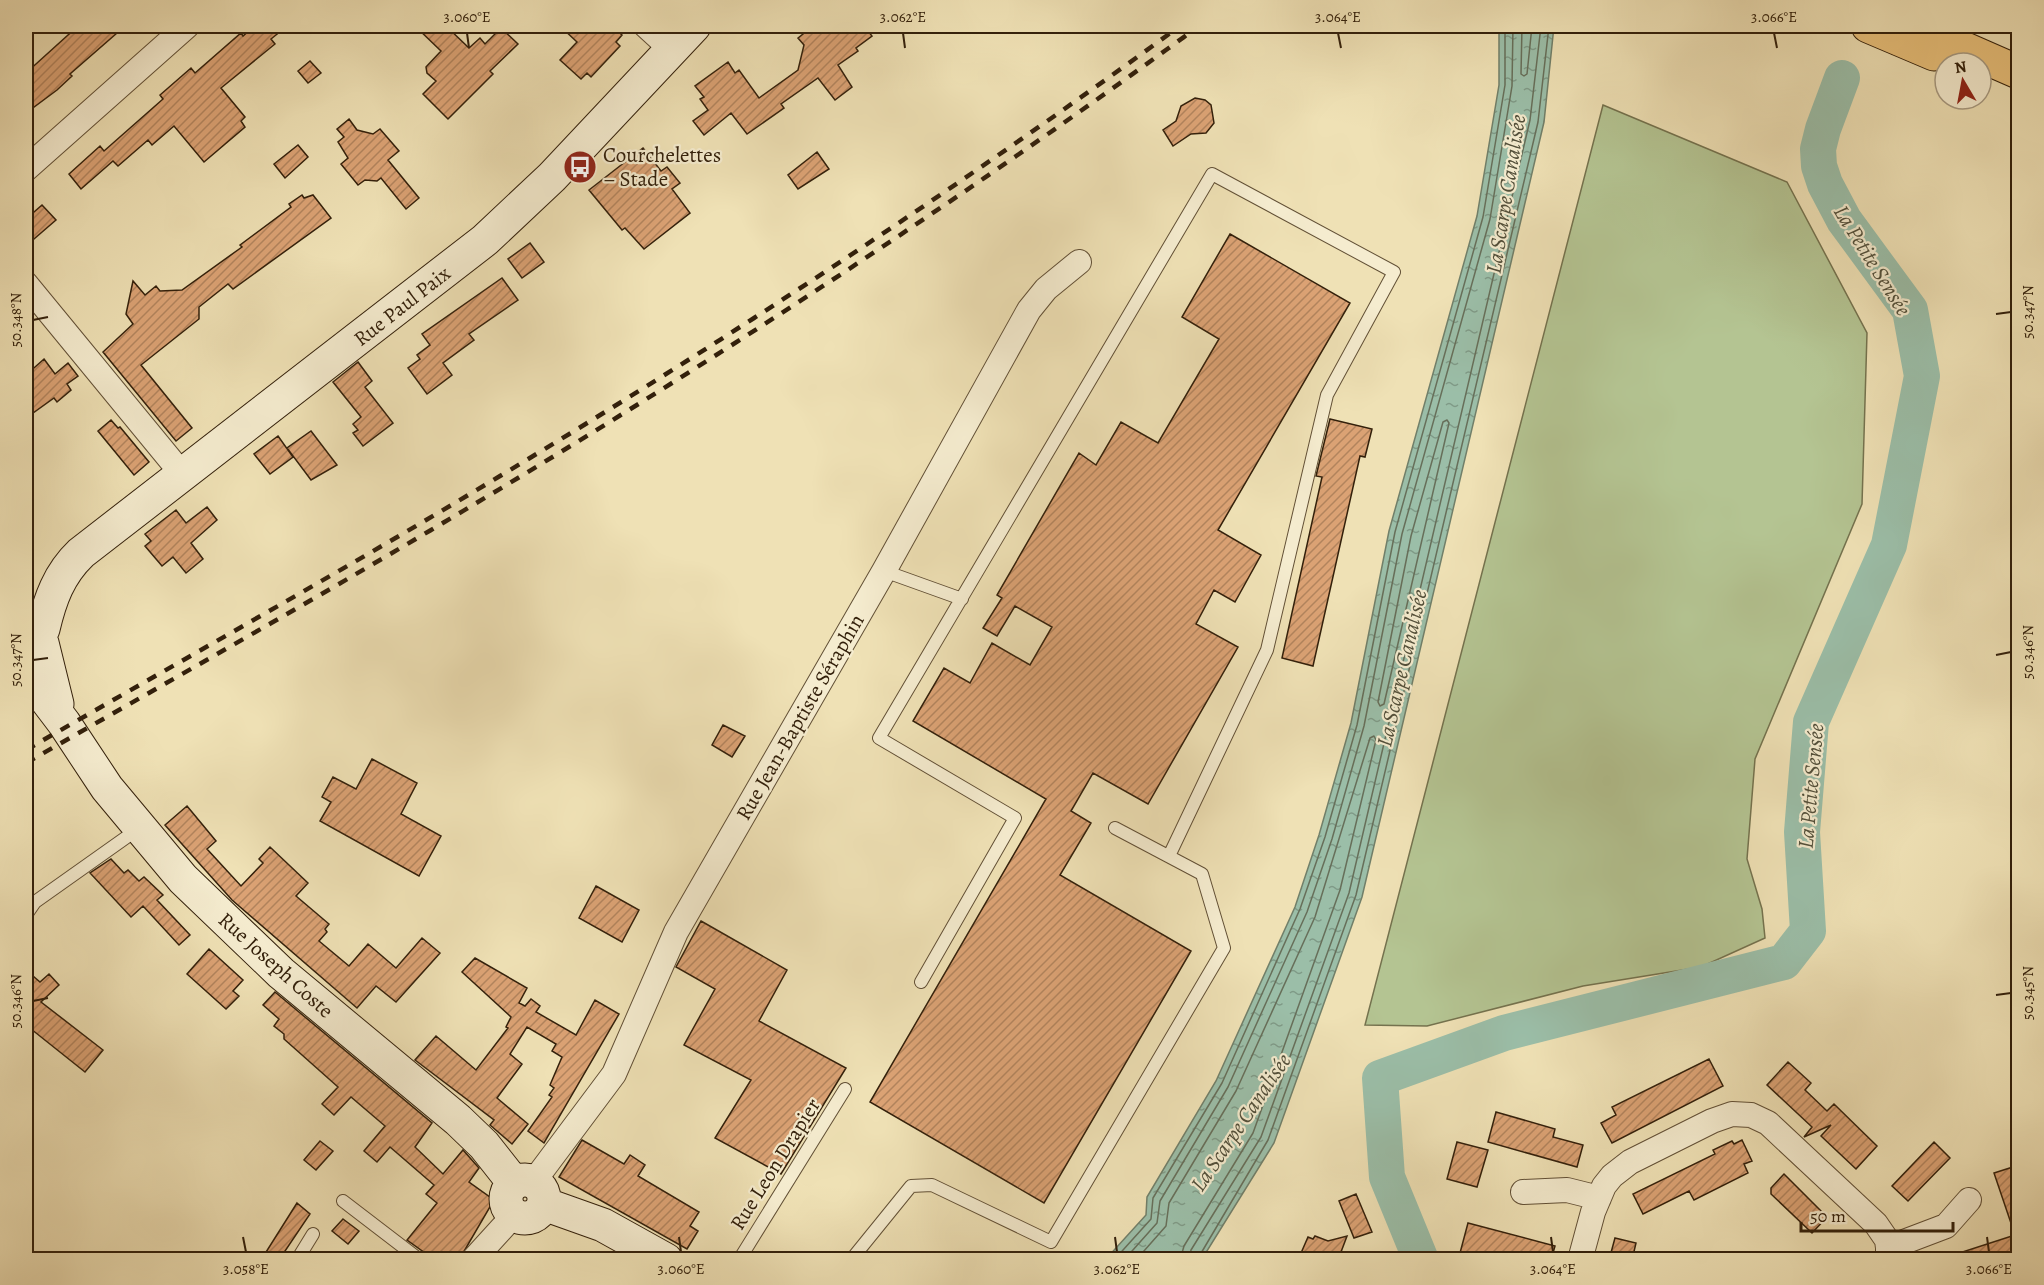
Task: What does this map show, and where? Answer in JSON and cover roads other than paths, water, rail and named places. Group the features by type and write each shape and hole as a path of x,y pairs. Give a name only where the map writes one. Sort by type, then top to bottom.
{"highway":[{"path":"1868,26 1933,54"},
{"path":"1913,26 2019,72"},
{"path":"1993,79 2019,90"}],"street":[{"path":"26,169 187,26"},
{"path":"646,26 671,49"},
{"name":"Rue Paul Paix","path":"26,600 59,567 81,553 423,291 498,229 571,158 694,26"},
{"name":"Rue Jean-Baptiste Séraphin","path":"531,1189 614,1074 676,932 885,571 1032,305 1046,289 1079,262"},
{"path":"26,284 183,475"},
{"name":"Rue Paul Paix","path":"34,635 57,584 70,564 81,553"},
{"name":"Rue Joseph Coste","path":"34,635 64,723"},
{"name":"Rue Joseph Coste","path":"26,673 64,723 90,765 139,828 183,879 232,929 281,973 458,1120 531,1189"},
{"path":"1580,1260 1599,1198 1612,1176 1630,1162 1721,1117 1751,1115 1777,1130 1876,1224 1882,1232 1888,1254 1946,1226 1969,1200"},
{"path":"473,1260 514,1215 508,1206 506,1196 531,1189 666,1260"},
{"path":"1523,1192 1567,1190 1599,1198"}],"lane":[{"path":"921,982 1015,818 879,738 1212,174 1394,272 1327,395 1267,651 1169,856"},
{"path":"885,571 962,599"},
{"path":"26,915 30,905 139,828"},
{"path":"851,1260 910,1186 932,1185 1051,1242 1224,948 1202,874 1115,828"},
{"name":"Rue Leon Drapier","path":"739,1260 845,1089"},
{"path":"343,1201 420,1260"},
{"path":"297,1260 313,1234"}],"water":[{"name":"La Scarpe Canalisée","path":"1499,26 1554,26 1544,122 1362,897 1274,1143 1202,1259 1106,1259 1146,1215 1147,1197 1216,1081 1295,907 1319,835 1351,723 1389,531 1477,216 1499,85"}],"waterway":[{"name":"La Petite Sensée","path":"1421,1260 1387,1177 1380,1078 1504,1033 1784,962 1808,931 1802,832 1811,722 1889,545 1922,376 1910,310 1844,220 1825,184 1819,166 1818,149 1823,129 1842,78"}],"railway":[{"path":"26,750 441,511 674,369 930,202 1180,26"},
{"path":"26,763 388,555 685,375 945,205 1199,26"}],"place":[{"name":"Courchelettes – Stade","path":"580,167"}]}
